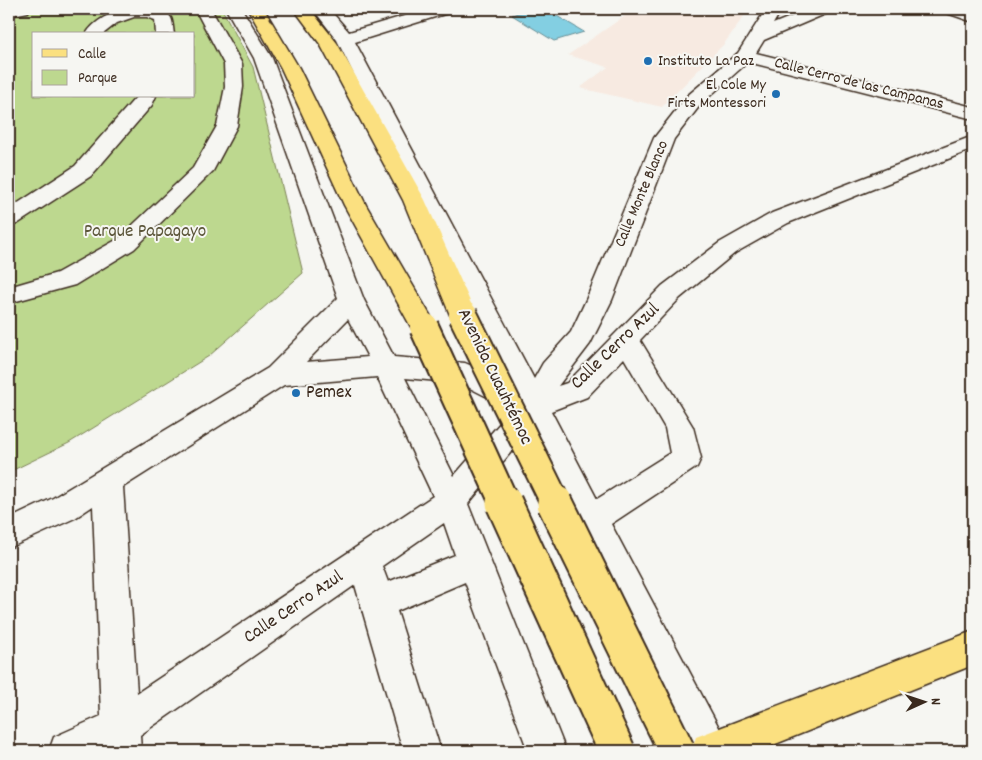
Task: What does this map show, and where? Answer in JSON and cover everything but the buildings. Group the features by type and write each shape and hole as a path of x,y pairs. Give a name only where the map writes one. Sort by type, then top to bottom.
{"main road":[{"path":"256,9 290,68 355,205 424,327 617,751"},
{"name":"Avenida Cuauhtémoc","path":"320,10 328,43 414,200 463,315 677,751"},
{"path":"710,751 973,648"}],"street":[{"path":"9,11 22,9"},
{"path":"9,295 66,278 126,244 202,171 227,126 234,87 233,64 203,9"},
{"path":"234,9 263,58 351,300 386,366 450,501 547,751"},
{"path":"345,39 445,9"},
{"name":"Calle Monte Blanco","path":"532,406 553,370 581,337 599,300 664,138 694,100 745,56 774,9"},
{"path":"759,36 824,9"},
{"path":"950,9 973,17"},
{"path":"320,10 345,39 710,751"},
{"path":"97,32 117,16 131,12 149,12 164,18 165,32"},
{"name":"Calle Cerro de las Campanas","path":"745,56 973,113"},
{"path":"9,219 83,171 146,98"},
{"name":"Calle Cerro Azul","path":"68,751 122,739 364,560 450,501 532,406 577,390 671,292 727,248 780,218 973,142"},
{"path":"9,534 64,508 106,480 278,375 351,300"},
{"path":"591,520 686,458 680,427 626,339"},
{"path":"278,375 386,366 465,373 532,406"},
{"path":"106,480 122,739"},
{"path":"364,560 422,751"},
{"path":"377,603 474,562"}],"shaded area":[{"name":"Instituto La Paz","path":"635,9 749,9 724,44 662,107 580,88 608,67 568,55"}],"green space":[{"name":"Parque Papagayo","path":"9,9 222,9 253,67 303,273 209,356 69,443 9,472"}],"water":[{"path":"529,9 545,9 584,32 554,41 512,15"}],"place":[{"name":"Instituto La Paz","path":"648,61"},
{"name":"El Cole My Firts Montessori","path":"776,94"},
{"name":"Pemex","path":"296,393"}]}
